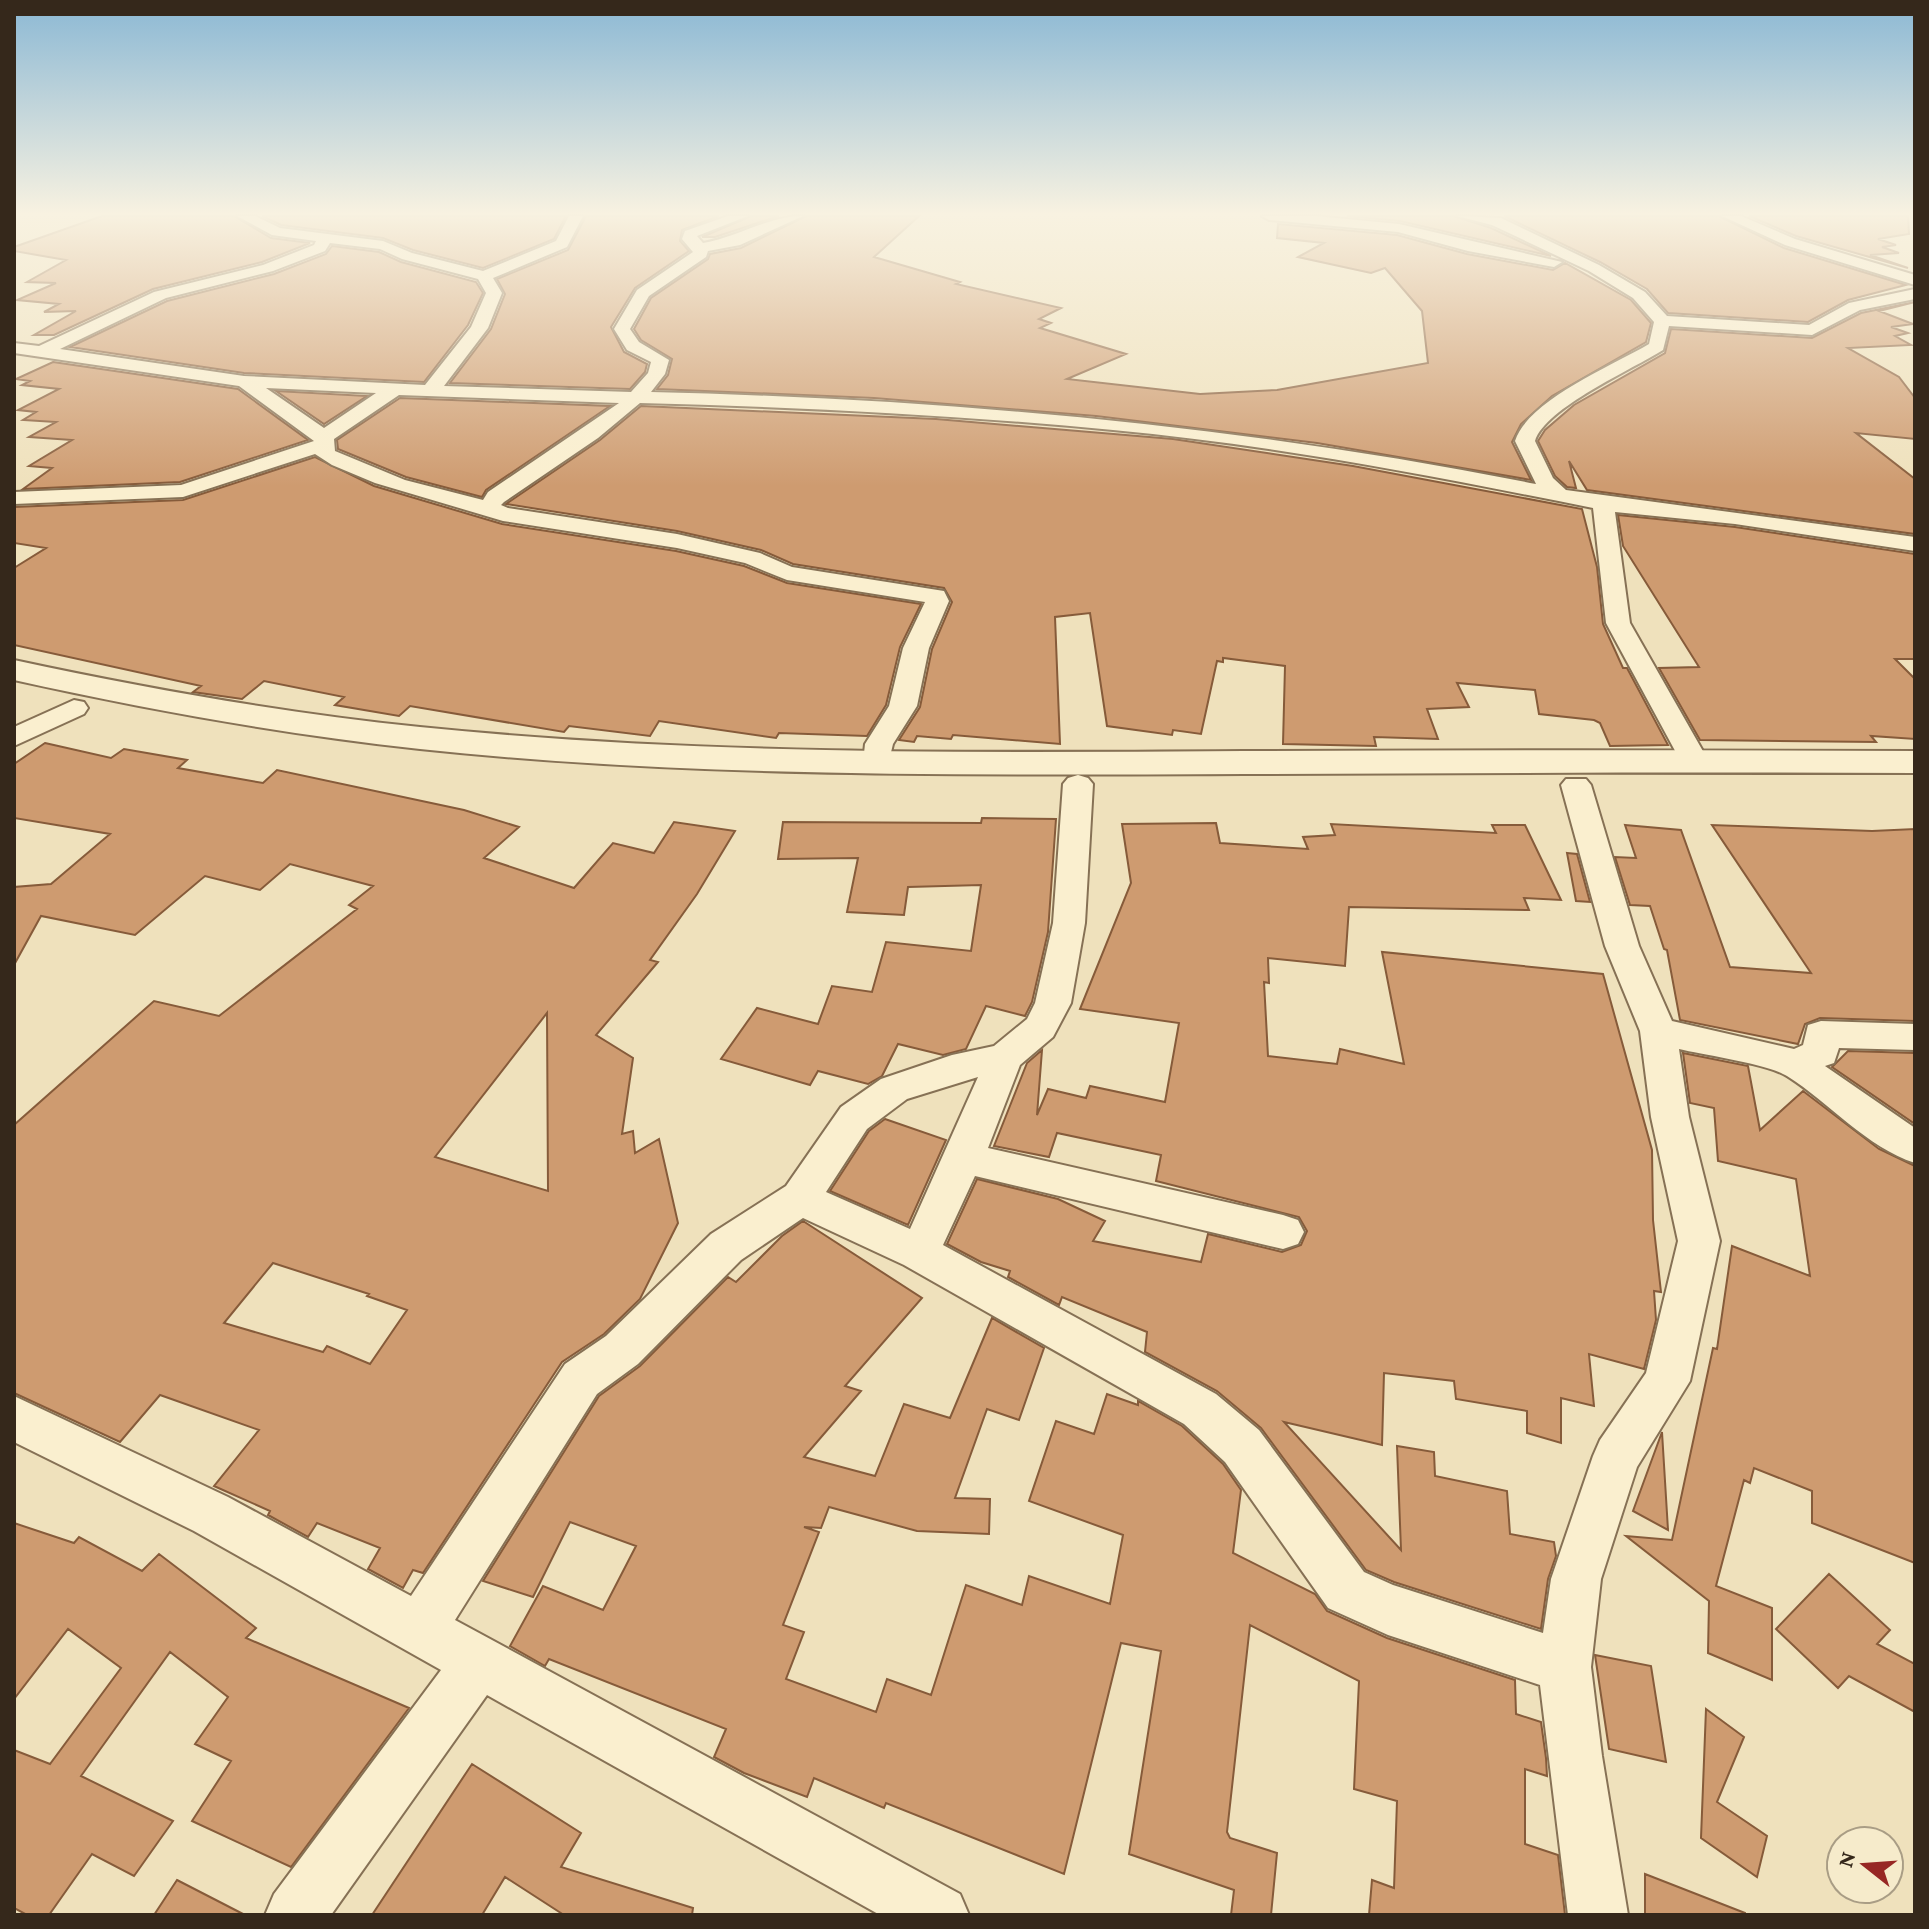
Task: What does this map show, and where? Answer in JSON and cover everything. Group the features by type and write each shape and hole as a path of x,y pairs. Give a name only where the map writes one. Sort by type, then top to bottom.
{"street":[{"path":"40,352 68,342 138,306"},
{"path":"431,390 469,345 491,306"},
{"path":"489,507 496,497 636,399 662,367 660,360 633,346 622,329 635,306"},
{"path":"1649,306 1662,321 1812,330 1855,306"},
{"path":"1559,495 1544,481 1525,441 1529,428 1597,378 1630,364 1657,346 1662,321"},
{"path":"14,348 244,381 636,399 741,400 1115,424 1403,464 1603,504 1735,517 1915,544"},
{"path":"244,381 324,441 325,454 408,487 489,507 503,514 711,548 752,558 787,573 935,596 937,601 916,648 903,706 879,744 877,763"},
{"path":"14,498 183,491 324,441 397,388"},
{"path":"1603,504 1618,623 1694,760"},
{"path":"14,670 214,713 396,737 594,754 877,763 1915,762"},
{"path":"14,695 203,732 365,754 601,775 772,781 1078,784 1240,781 1915,786"},
{"path":"14,738 74,708"},
{"path":"419,1629 581,1379 622,1350 726,1247 800,1198 854,1118 894,1089 952,1069 1005,1057 1040,1028 1053,1003 1064,964 1074,880 1078,784"},
{"path":"1576,785 1622,946 1658,1031 1670,1117 1699,1241 1667,1381 1617,1456 1576,1579 1565,1667 1574,1756 1598,1915"},
{"path":"1658,1031 1796,1063 1844,1101 1915,1148"},
{"path":"1796,1063 1821,1053 1821,1034 1915,1037"},
{"path":"919,1252 964,1158 1005,1057"},
{"path":"964,1158 1283,1232"},
{"path":"800,1198 919,1252 1200,1409 1242,1446 1346,1590 1388,1609 1565,1667"},
{"path":"14,1418 211,1514 939,1915"},
{"path":"295,1915 480,1661"}],"building":[{"path":"55,306 116,306 54,335 34,335 76,311 44,312"},
{"path":"156,306 477,306 468,325 424,382 244,373 70,347"},
{"path":"500,306 624,306 611,327 624,352 647,364 645,372 630,389 450,383 491,329"},
{"path":"647,306 1052,306 1061,308 1039,319 1051,323 1040,328 1126,354 1067,379 1200,394 1277,390 1428,363 1422,311 1418,306 1636,306 1651,323 1646,342 1552,396 1521,424 1512,442 1531,480 1317,443 1096,416 874,398 657,389 668,375 672,359 641,340 634,329"},
{"path":"1662,306 1837,306 1808,322 1668,313"},
{"path":"1899,306 1879,311 1913,324 1891,327 1908,333 1895,336 1911,345 1848,348 1899,377 1915,398 1915,439 1856,433 1915,479 1915,534 1587,490 1569,461 1576,488 1567,487 1555,476 1538,441 1545,430 1574,405 1665,353 1671,329 1812,338 1861,313"},
{"path":"53,362 238,389 308,440 180,482 23,489 52,468 29,466 72,440 29,437 56,422 23,420 36,412 18,410 59,389 22,385 30,381 16,379"},
{"path":"276,391 367,396 324,424"},
{"path":"400,398 610,406 486,490 482,497 406,477 338,449 337,440"},
{"path":"641,406 936,419 1173,439 1353,466 1582,509 1597,567 1603,624 1623,668 1627,668 1668,745 1610,746 1600,723 1594,720 1539,714 1535,690 1457,683 1469,707 1427,709 1438,739 1374,737 1376,746 1283,744 1285,666 1223,658 1223,662 1217,661 1201,734 1173,730 1172,735 1107,726 1090,613 1055,617 1060,744 953,735 951,739 917,736 914,742 899,740 920,707 932,649 952,602 944,588 793,564 761,550 677,531 506,504 600,440"},
{"path":"315,457 374,486 502,524 676,551 744,566 787,583 921,604 900,647 886,705 867,736 779,733 776,738 659,721 650,736 569,726 564,732 410,706 399,716 335,705 344,697 264,681 242,699 193,692 201,686 14,645 14,568 46,548 14,543 14,507 183,500"},
{"path":"1618,515 1735,527 1915,554 1915,659 1895,659 1915,679 1915,739 1871,736 1876,742 1700,740 1659,668 1699,667 1623,546"},
{"path":"45,743 111,758 124,749 187,760 178,768 263,783 277,770 464,810 519,827 484,858 574,888 613,843 654,853 674,822 735,831 697,894 650,960 658,962 596,1035 633,1058 622,1134 633,1131 635,1153 659,1139 678,1223 640,1299 604,1334 562,1362 423,1573 413,1570 403,1588 368,1569 380,1548 317,1523 308,1537 268,1515 270,1511 214,1486 259,1430 160,1395 120,1442 14,1393 14,1125 154,1001 219,1016 357,909 349,905 373,886 290,864 260,890 205,876 135,935 41,916 14,965 14,887 51,884 110,834 14,818 14,764","holes":["547,1013 548,1191 435,1157","273,1263 369,1294 367,1296 407,1310 370,1364 327,1346 323,1352 224,1323"]},
{"path":"982,818 1056,819 1048,932 1032,1002 1025,1016 986,1006 966,1049 943,1055 898,1044 882,1076 868,1084 818,1071 810,1085 721,1059 757,1008 818,1024 832,986 872,992 886,942 971,951 981,885 908,887 904,915 847,912 858,858 778,859 783,822 981,823"},
{"path":"1216,823 1220,843 1308,849 1303,837 1335,835 1331,824 1496,833 1492,825 1525,825 1561,900 1524,898 1529,910 1349,907 1345,966 1268,958 1269,983 1264,982 1268,1056 1337,1064 1340,1049 1404,1064 1382,952 1603,974 1652,1150 1653,1220 1661,1292 1654,1291 1656,1320 1644,1369 1589,1354 1594,1406 1561,1398 1561,1443 1527,1433 1527,1411 1456,1399 1454,1381 1384,1373 1382,1445 1284,1422 1401,1550 1397,1446 1434,1452 1435,1476 1507,1491 1510,1534 1554,1542 1556,1556 1548,1579 1541,1629 1394,1582 1366,1570 1261,1428 1217,1391 1145,1352 1147,1332 1062,1297 1059,1305 1008,1277 1010,1271 981,1262 947,1244 977,1179 1058,1199 1105,1221 1093,1241 1201,1262 1208,1234 1282,1252 1301,1245 1307,1231 1299,1217 1156,1181 1161,1155 1057,1133 1049,1157 994,1146 1027,1063 1042,1050 1037,1115 1048,1089 1086,1098 1090,1086 1165,1102 1179,1023 1080,1009 1131,883 1122,824"},
{"path":"1625,825 1681,830 1730,967 1811,973 1712,825 1872,831 1915,829 1915,1021 1820,1018 1805,1024 1798,1044 1680,1020 1667,950 1664,949 1650,906 1630,905 1615,857 1636,858"},
{"path":"1567,853 1577,854 1590,902 1576,901"},
{"path":"1848,1051 1915,1053 1915,1124 1832,1067"},
{"path":"1683,1053 1748,1066 1760,1130 1803,1091 1879,1149 1915,1166 1915,1563 1812,1523 1812,1491 1754,1468 1750,1483 1744,1480 1716,1586 1772,1608 1772,1680 1708,1653 1709,1601 1626,1536 1672,1540 1713,1348 1717,1349 1732,1246 1810,1276 1796,1179 1718,1161 1714,1108 1690,1103"},
{"path":"885,1119 946,1140 908,1225 830,1191 869,1131"},
{"path":"803,1221 922,1298 845,1386 861,1391 804,1457 875,1476 904,1404 950,1418 992,1318 1044,1348 1019,1420 987,1409 955,1498 990,1499 989,1534 917,1531 829,1507 821,1528 804,1527 819,1532 783,1625 804,1632 786,1679 876,1712 887,1679 931,1695 966,1585 1022,1605 1029,1576 1110,1604 1123,1535 1029,1501 1056,1421 1094,1434 1107,1394 1138,1405 1138,1401 1182,1426 1223,1464 1241,1490 1233,1553 1315,1594 1327,1611 1387,1638 1515,1680 1516,1714 1541,1722 1546,1758 1547,1776 1525,1769 1525,1844 1558,1855 1565,1915 1369,1915 1372,1880 1394,1888 1397,1801 1354,1789 1359,1681 1250,1625 1227,1832 1230,1838 1277,1853 1271,1915 1231,1915 1234,1890 1129,1854 1161,1651 1121,1643 1064,1874 886,1803 884,1808 814,1778 807,1797 744,1773 714,1757 726,1729 549,1659 545,1666 510,1646 543,1586 603,1610 636,1546 570,1522 533,1597 483,1581 599,1396 640,1366 728,1277 736,1282 782,1236"},
{"path":"1662,1432 1668,1530 1633,1511"},
{"path":"14,1523 74,1543 79,1537 142,1571 159,1554 256,1628 246,1638 409,1708 291,1867 192,1821 231,1761 195,1744 228,1697 170,1652 81,1776 173,1821 134,1876 92,1854 49,1915 27,1915 14,1908 14,1750 50,1764 121,1668 68,1629 14,1699"},
{"path":"1829,1574 1890,1630 1877,1644 1915,1664 1915,1712 1849,1676 1838,1688 1776,1629"},
{"path":"1595,1655 1651,1666 1666,1762 1609,1749"},
{"path":"1706,1709 1744,1737 1717,1802 1767,1836 1757,1877 1701,1838"},
{"path":"472,1764 581,1833 561,1867 693,1908 692,1915 564,1915 505,1877 482,1915 372,1915"},
{"path":"1645,1874 1745,1913 1745,1915 1645,1915"},
{"path":"177,1880 245,1915 154,1915"}]}
